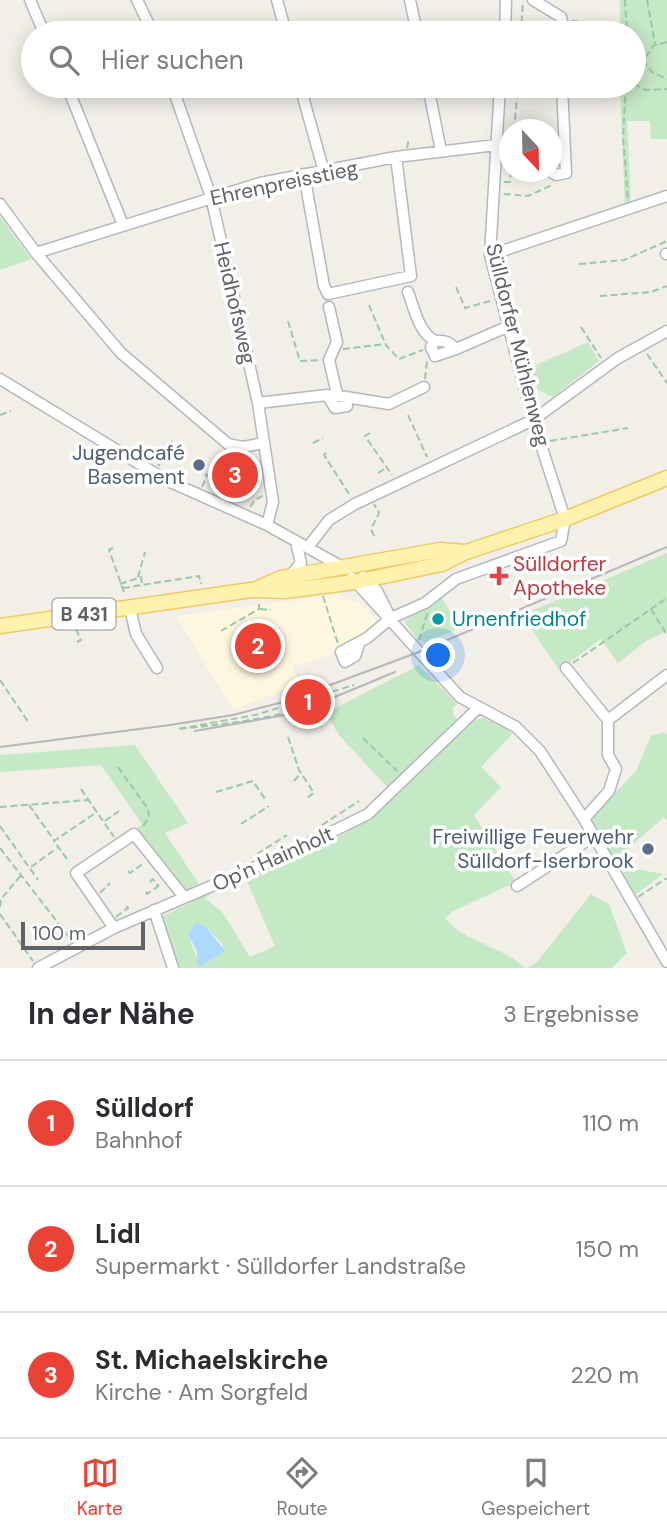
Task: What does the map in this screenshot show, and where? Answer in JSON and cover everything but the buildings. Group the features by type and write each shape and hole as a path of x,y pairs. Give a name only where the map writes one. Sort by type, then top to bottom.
{"main road":[{"name":"B 431","path":"0,626 127,602 257,596 361,581 442,564 466,552 565,519 667,478"},
{"name":"B 431","path":"257,596 289,576 440,550 466,552"}],"street":[{"path":"30,0 39,21"},
{"path":"137,0 147,21"},
{"path":"277,0 283,21"},
{"path":"410,0 414,21"},
{"path":"505,21 506,0"},
{"path":"533,0 564,20"},
{"path":"72,98 123,225"},
{"name":"Heidhofsweg","path":"176,98 211,197 258,402 273,510 267,526"},
{"path":"303,98 324,172"},
{"path":"430,98 441,151"},
{"name":"Sülldorfer Mühlenweg","path":"499,98 490,256 533,420 565,519"},
{"path":"562,98 566,173 562,173"},
{"name":"Ehrenpreisstieg","path":"36,253 211,197 304,174 396,157 496,145"},
{"path":"304,174 328,294 411,276 396,157"},
{"path":"490,256 667,197"},
{"path":"0,204 36,253 121,353 210,429 236,447 264,443"},
{"path":"408,292 433,347 448,341 456,349 509,326"},
{"path":"329,307 337,342 331,355 337,395"},
{"path":"308,547 329,520 355,504 533,420 641,344 667,331"},
{"path":"0,379 154,473 308,547 361,581 416,649 460,697 502,718 528,737 547,759 632,901 663,944 667,962"},
{"path":"258,402 337,395 388,404 424,387"},
{"path":"341,652 360,642 391,618 432,597 456,579 561,541 565,519"},
{"path":"289,576 301,563 296,542"},
{"path":"127,602 135,634 157,668"},
{"path":"566,668 608,720 608,755 616,775 609,790 584,819"},
{"path":"608,720 667,675"},
{"name":"Op'n Hainholt","path":"38,968 77,947 114,921 154,910 357,820 377,807 479,707"},
{"path":"114,921 98,895 76,873 134,834 184,897"},
{"path":"517,886 594,836"},
{"path":"154,910 173,968"}],"path":[{"path":"522,21 523,0"},
{"path":"625,0 626,21"},
{"path":"647,0 654,45"},
{"path":"564,20 574,21"},
{"path":"646,57 654,45 667,42"},
{"path":"646,65 652,72 667,79"},
{"path":"646,90 667,89"},
{"path":"515,119 516,98"},
{"path":"625,98 623,137 629,211"},
{"path":"493,187 510,182"},
{"path":"493,187 528,196 560,182"},
{"path":"579,264 624,260 667,241"},
{"path":"654,284 656,290"},
{"path":"600,296 656,290 667,286"},
{"path":"456,287 465,308 502,299"},
{"path":"369,305 385,344 399,359 433,347"},
{"path":"288,321 300,361 385,344"},
{"path":"581,327 601,359"},
{"path":"641,344 667,383"},
{"path":"424,387 426,363 433,347"},
{"path":"0,415 10,411"},
{"path":"408,415 432,468"},
{"path":"542,443 628,429"},
{"path":"370,433 365,436 399,485"},
{"path":"313,443 323,438"},
{"path":"369,441 374,438"},
{"path":"154,473 176,444 172,441"},
{"path":"372,447 379,443"},
{"path":"376,453 383,448"},
{"path":"326,453 324,454 355,504"},
{"path":"380,458 387,453"},
{"path":"332,466 336,463"},
{"path":"378,473 387,467"},
{"path":"335,471 339,468"},
{"path":"339,476 343,473"},
{"path":"199,495 208,475 205,474"},
{"path":"247,478 250,481"},
{"path":"245,515 255,500 271,492"},
{"path":"371,497 379,513 371,529 374,536"},
{"path":"113,548 109,550 127,602"},
{"path":"138,578 145,552"},
{"path":"114,568 119,567"},
{"path":"195,572 201,584"},
{"path":"176,575 177,580"},
{"path":"123,588 196,576"},
{"path":"120,584 141,577 142,585"},
{"path":"156,578 157,583"},
{"path":"323,595 341,652"},
{"path":"257,596 259,609"},
{"path":"416,649 432,597"},
{"path":"566,668 667,598"},
{"path":"650,608 667,635"},
{"path":"221,631 259,609 271,610"},
{"path":"76,629 81,640 77,642"},
{"path":"0,680 29,723"},
{"path":"329,695 255,715 178,729 255,719 310,704 354,685"},
{"path":"288,737 301,774 314,793 305,799"},
{"path":"363,738 405,779"},
{"path":"118,767 148,809 146,823 134,834"},
{"path":"294,781 301,774"},
{"path":"216,792 253,781 265,799"},
{"path":"81,789 119,844"},
{"path":"0,807 89,800"},
{"path":"322,825 359,801"},
{"path":"29,805 67,859"},
{"path":"241,824 270,806"},
{"path":"104,822 119,811"},
{"path":"54,841 97,812"},
{"path":"0,826 38,880"},
{"path":"105,834 110,831"},
{"path":"257,854 288,835"},
{"path":"30,868 58,847"},
{"path":"0,848 77,947"},
{"path":"128,871 130,873 152,857"},
{"path":"137,862 141,866"},
{"path":"0,907 1,899 22,874"},
{"path":"146,892 147,894 169,878"},
{"path":"632,901 667,878"},
{"path":"150,882 153,879 158,886"},
{"path":"98,895 110,883"},
{"path":"98,895 100,888"},
{"path":"114,921 127,906"},
{"path":"114,921 116,911"},
{"path":"0,914 38,968"}],"shaded area":[{"path":"337,595 361,604 379,623 339,652 293,667 300,683 233,710 176,616"}],"green space":[{"path":"620,0 667,0 667,139 651,139 650,121 627,121 631,205 625,207 620,98 646,98 646,21 620,21"},
{"path":"0,217 31,259 0,270"},
{"path":"588,342 599,361 553,397 538,390 532,367"},
{"path":"667,553 667,631 646,641 618,663 601,639 559,670 522,615"},
{"path":"442,598 460,628 424,643 416,638 404,621"},
{"path":"419,665 457,704 453,708 453,715 458,720 388,788 339,735 326,713"},
{"path":"484,718 513,733 481,767 501,787 474,815 516,882 453,911 445,918 463,933 506,954 525,968 179,968 161,917 210,893 206,899 223,913 250,957 275,946 246,879 344,834 371,816 475,720","holes":["205,926 223,945 212,960 201,966 190,942"]},
{"path":"664,732 667,736 667,821 664,817 614,861 590,819 636,771 651,736"},
{"path":"135,745 188,823 165,833 199,884 183,892 137,828 142,824 101,765 0,772 0,755"},
{"path":"629,868 663,874 635,895 622,873"},
{"path":"591,894 609,904 627,953 612,968 527,968 537,962"}],"water":[{"path":"196,923 205,926 225,951 201,966 198,966 197,952 188,933"}],"tram line":[{"path":"0,747 233,715 287,701 419,652 667,547"},
{"path":"195,731 296,713 395,672"}],"place":[{"name":"Jugendcafé Basement","path":"199,465"},
{"name":"St. Michaelskirche","path":"235,475"},
{"name":"Sülldorfer Apotheke","path":"499,576"},
{"name":"Urnenfriedhof","path":"438,619"},
{"name":"Lidl","path":"258,646"},
{"name":"Sülldorf","path":"308,702"},
{"name":"Freiwillige Feuerwehr Sülldorf-Iserbrook","path":"648,849"}]}
